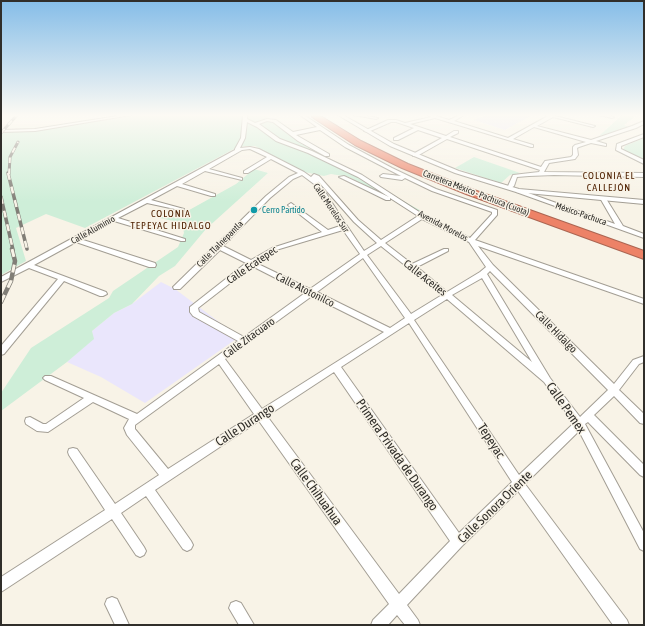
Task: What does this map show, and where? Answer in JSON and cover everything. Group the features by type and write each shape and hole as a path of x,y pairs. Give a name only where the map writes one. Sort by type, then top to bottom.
{"highway":[{"name":"Carretera México - Pachuca (Cuota)","path":"360,144 410,168 470,192 644,255"},
{"name":"Carretera México - Pachuca (Cuota)","path":"377,144 425,167 644,245"}],"street":[{"name":"Avenida Morelos","path":"238,150 237,149 240,144"},
{"name":"Avenida Morelos","path":"289,144 310,152 360,176 422,216 471,241 644,302"},
{"path":"309,144 326,155"},
{"path":"344,144 434,190 495,211 495,214 471,241"},
{"path":"393,144 457,172 518,192 644,202"},
{"path":"415,155 435,144"},
{"path":"464,144 541,171"},
{"path":"525,144 531,146"},
{"path":"541,171 547,162 572,158 576,155 575,148 583,144"},
{"path":"621,144 619,145 618,150 644,162"},
{"name":"Calle Aluminio","path":"1,280 238,150 250,148"},
{"name":"Calle Morelos Sur","path":"250,148 302,173 316,183 344,227 364,254"},
{"path":"246,172 271,157"},
{"path":"204,169 240,179"},
{"path":"511,186 515,176 541,171 644,175"},
{"name":"Calle Tlalnepantla","path":"177,287 268,197 291,178 302,173"},
{"name":"Calle Aceites","path":"316,183 313,177 314,176 317,177 356,221 380,243 447,295 547,380"},
{"path":"383,176 409,178"},
{"path":"342,178 377,194 397,200"},
{"path":"177,184 213,195"},
{"path":"502,186 644,196"},
{"name":"México-Pachuca","path":"518,192 644,236"},
{"path":"603,198 621,228"},
{"path":"147,201 182,210"},
{"path":"291,205 326,232"},
{"name":"Calle Zitacuaro","path":"137,418 364,254 422,216"},
{"path":"114,219 183,240"},
{"name":"Calle Ecatepec","path":"244,341 194,312 194,308 251,264 279,247 344,227"},
{"path":"76,240 152,265"},
{"name":"Calle Hidalgo","path":"471,241 486,270 644,420"},
{"name":"Calle Atotonilco","path":"219,247 391,332"},
{"path":"412,267 446,250"},
{"name":"Tepeyac","path":"364,254 410,319 519,484 622,625"},
{"path":"28,265 103,294"},
{"name":"Calle Durango","path":"1,586 260,415 486,270"},
{"name":"Calle Pemex","path":"486,270 547,380 580,424 644,545"},
{"path":"1,352 62,279"},
{"name":"Calle Chihuahua","path":"220,359 413,625"},
{"name":"Calle Sonora Oriente","path":"378,625 458,542 614,390 636,362 644,359"},
{"name":"Primera Privada de Durango","path":"336,367 458,542"},
{"path":"48,378 137,418 131,423 130,430 168,476"},
{"path":"30,421 42,428 48,428 92,398"},
{"path":"588,415 644,472"},
{"path":"73,452 140,551"},
{"path":"147,489 187,546"},
{"path":"112,604 122,625"},
{"path":"236,608 247,625"}],"shaded area":[{"path":"161,282 175,289 239,337 145,403 101,377 67,362 93,339 92,331 114,313 132,304"}],"green space":[{"path":"1,144 302,144 432,217 349,177 331,174 324,176 304,172 255,146 244,146 232,150 85,228 46,214 16,228 26,261 1,275"},
{"path":"629,144 644,144 644,159 623,150 625,146"},
{"path":"474,157 520,173 510,175 501,183 455,168"},
{"path":"254,169 268,173 206,229 175,266 159,276 132,304 114,313 92,331 94,339 67,362 1,411 1,393 31,348 109,298 113,291 178,247 184,233 182,223 160,218 171,212 182,214 236,184"}],"railway":[{"path":"9,174 10,157 17,144"},
{"path":"8,173 27,249"},
{"path":"1,197 13,250"},
{"path":"1,302 11,281 15,261 12,249"}],"place":[{"name":"Cerro Partido","path":"254,210"}],"district":[{"name":"COLONIA EL CALLEJÓN","path":"609,182"},
{"name":"COLONIA TEPEYAC HIDALGO","path":"171,220"}]}
